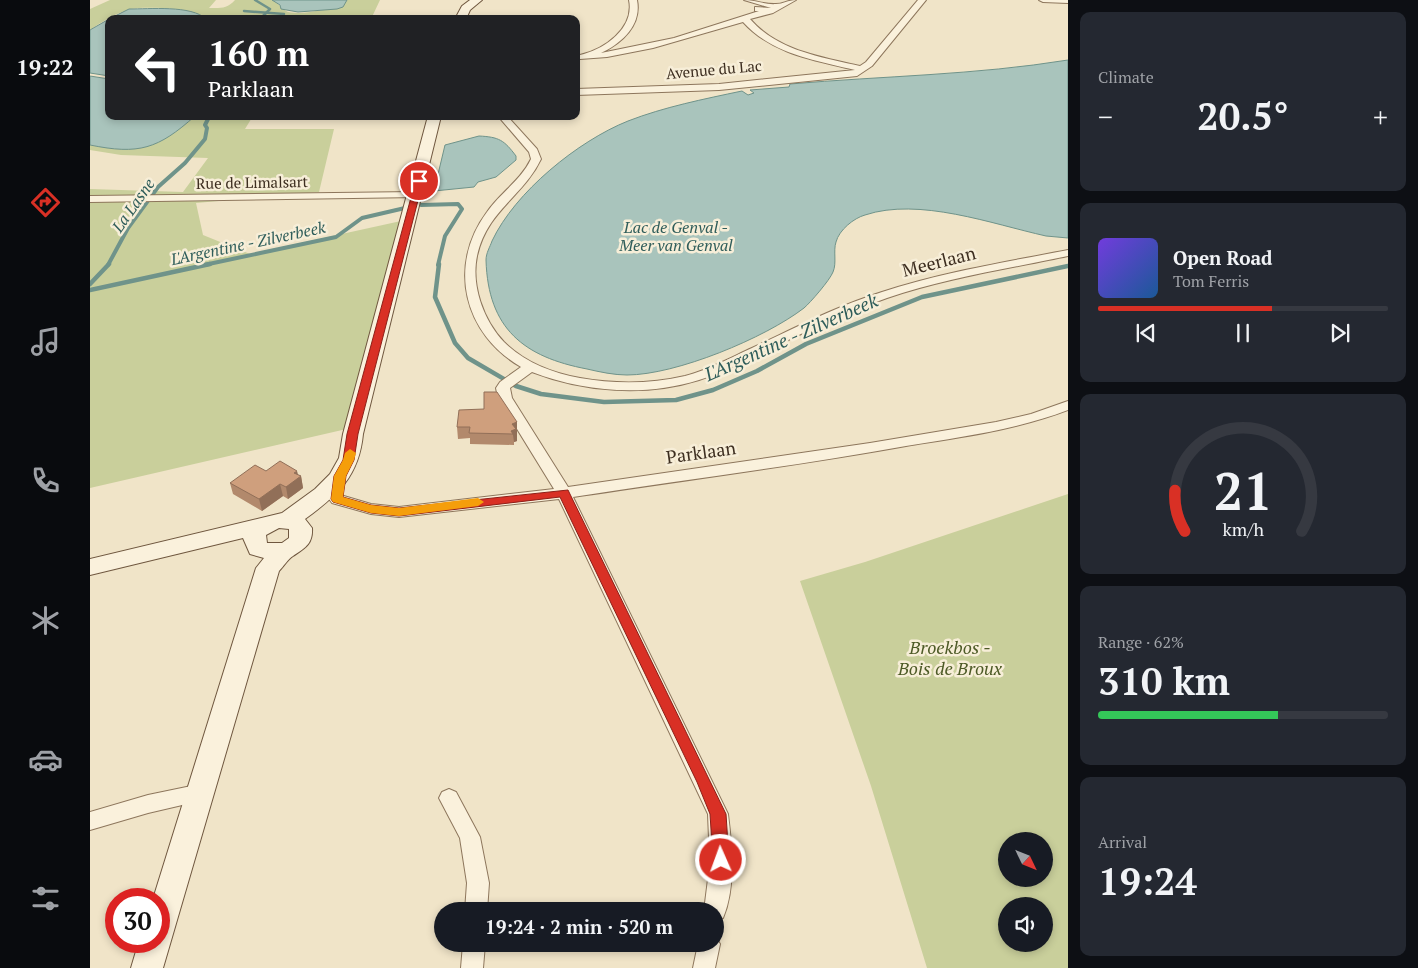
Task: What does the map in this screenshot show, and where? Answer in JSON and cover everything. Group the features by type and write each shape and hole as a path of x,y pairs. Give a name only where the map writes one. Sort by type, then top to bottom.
{"street":[{"path":"462,15 466,8 477,0"},
{"path":"580,58 609,45 628,28 636,11 633,0"},
{"path":"580,58 662,42 745,19 755,6 773,8 791,0"},
{"path":"745,19 756,31 778,44 805,55 858,71 922,0"},
{"path":"1043,0 1068,1"},
{"name":"Avenue du Lac","path":"580,92 719,87 858,71"},
{"path":"295,524 340,476 349,460 353,434 434,120"},
{"name":"Meerlaan","path":"506,120 534,151 536,159 526,176 500,201 484,223 475,241 470,266 471,286 484,323 498,344 509,354 549,374 594,385 624,387 686,379 712,370 832,314 886,294 974,271 1065,259"},
{"name":"Rue de Limalsart","path":"90,199 414,201"},
{"path":"531,366 505,385 503,388 504,398 564,493 718,814 722,843 721,878 717,902"},
{"name":"Parklaan","path":"337,499 371,509 399,512 564,493 870,448 1035,418 1067,407"},
{"path":"170,894 201,793 267,548 270,522 295,524 337,499 340,476"},
{"path":"90,567 198,541 267,548 292,548 301,538 295,524"},
{"path":"90,821 148,804 201,793"},
{"path":"450,798 470,837 478,884 477,902"},
{"path":"472,968 473,952"},
{"path":"704,968 707,952"},
{"path":"147,968 151,953"}],"green space":[{"path":"110,0 216,0 209,8 220,8 235,0 272,0 288,12 302,13 344,4 347,0 380,0 373,15 200,15 182,10 138,8 126,10 115,15 105,15 105,20 90,30 90,9"},
{"path":"190,120 251,120 245,129 334,129 319,192 196,203 203,235 250,254 401,221 364,425 90,488 90,189 183,192 208,158 121,155 90,150 90,145 135,149 158,142"},
{"name":"Broekbos - Bois de Broux","path":"1068,494 1068,968 927,968 871,786 800,581 865,562"}],"water":[{"path":"272,0 347,0 343,7 337,9 298,12 281,9 280,5"},
{"path":"158,8 181,10 199,15 117,15 129,9"},
{"path":"105,21 105,75 90,73 90,30"},
{"name":"Lac de Genval - Meer van Genval","path":"1068,60 1068,238 1046,236 979,219 932,211 886,210 865,215 852,222 840,233 835,246 833,272 824,286 804,308 767,331 719,353 670,369 647,373 627,375 607,373 565,364 545,357 514,336 502,322 494,304 488,284 486,257 502,223 516,204 550,170 589,141 628,121 699,100 742,91 748,95 754,93 750,90 789,87 790,84 999,69"},
{"path":"90,76 105,78 105,120 190,120 170,136 147,147 122,149 90,145"},
{"path":"479,136 500,140 516,156 516,160 496,177 478,182 474,187 434,191 445,145"}],"building":[{"path":"484,392 497,392 517,422 512,424 516,429 511,431 513,434 469,433 470,427 457,427 459,410 484,409"},
{"path":"280,461 297,471 294,473 301,476 286,487 280,484 259,499 230,483 255,465 266,471"}],"waterway":[{"name":"La Lasne","path":"255,0 270,9 266,13"},
{"path":"244,11 266,13"},
{"path":"266,13 283,15"},
{"name":"La Lasne","path":"108,265 128,228 158,187 185,163 205,139 207,128 205,125 208,120"},
{"name":"L'Argentine - Zilverbeek","path":"421,205 458,204 462,209 445,236 438,265"},
{"name":"L'Argentine - Zilverbeek","path":"204,265 336,237 362,218 405,208"},
{"name":"La Lasne","path":"90,284 109,264"},
{"name":"L'Argentine - Zilverbeek","path":"90,290 210,264"},
{"name":"L'Argentine - Zilverbeek","path":"439,264 435,297 455,343 468,358 516,386 541,394 604,402 676,400 713,390 757,371 806,344 922,297 1068,266"}],"slow traffic":[{"path":"350,453 349,460 340,476 337,499 371,509 399,512 478,502"}],"route":[{"path":"419,181 353,434 349,460 340,476 337,499 371,509 399,512 436,506 564,493 718,814 722,843 721,860"}]}
